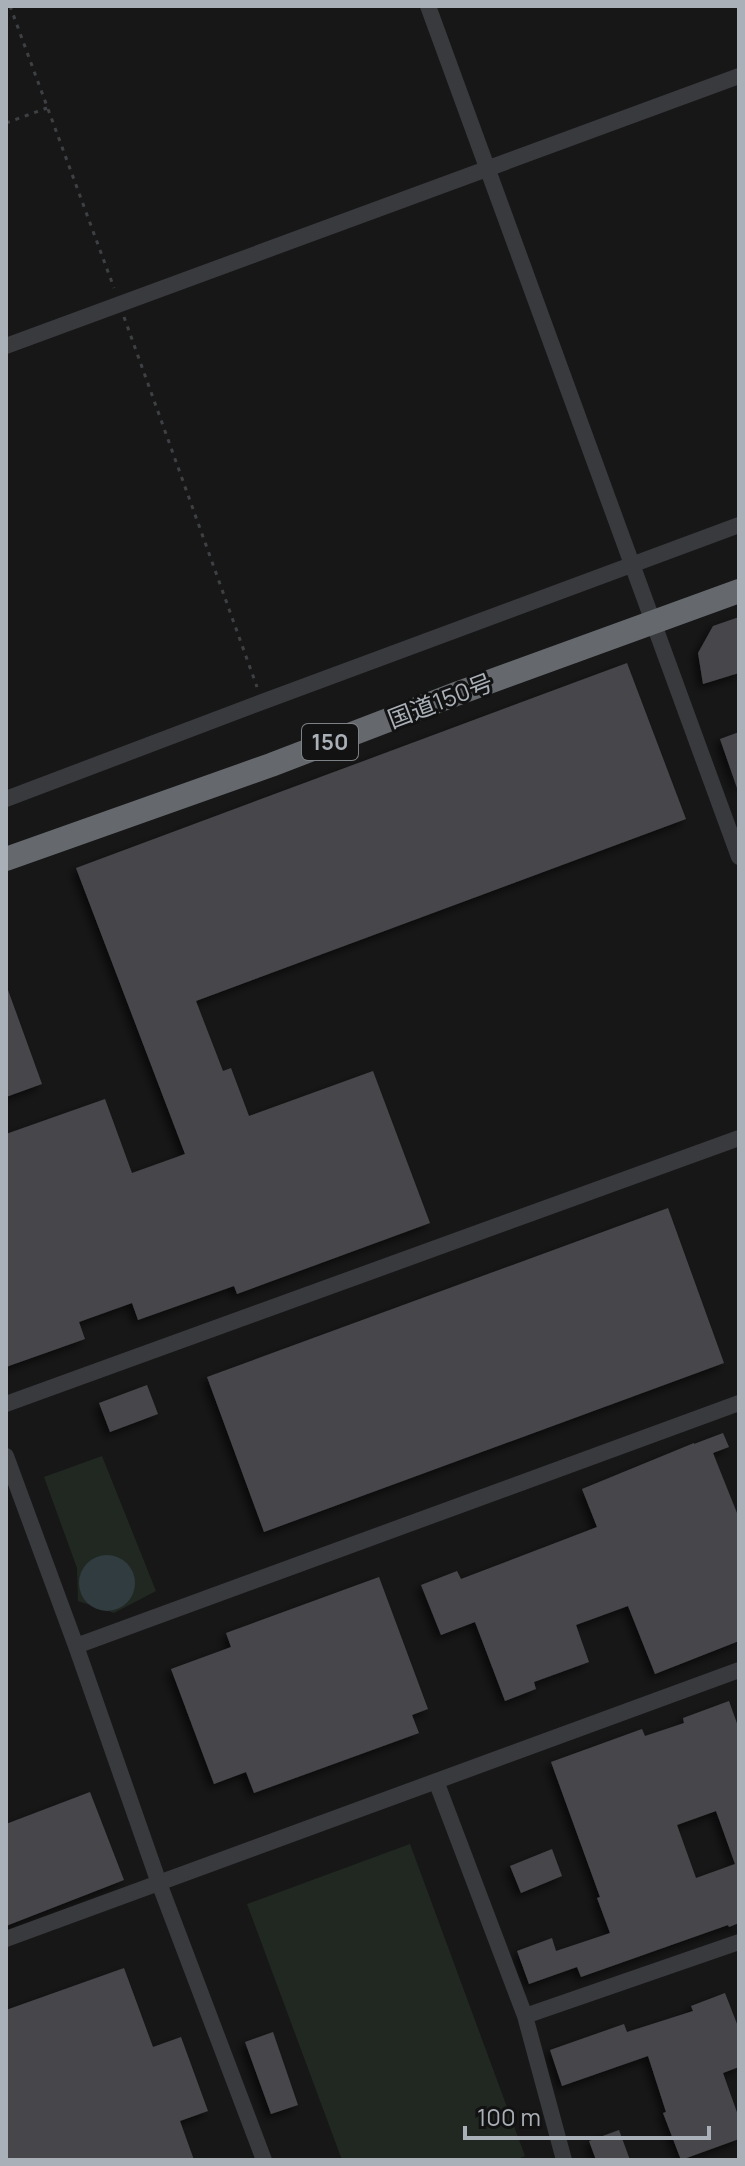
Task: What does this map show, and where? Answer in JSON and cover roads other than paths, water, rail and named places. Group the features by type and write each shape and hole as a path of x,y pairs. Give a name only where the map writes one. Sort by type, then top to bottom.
{"highway":[{"name":"国道150号","path":"6,859 271,765 739,591"}],"street":[{"path":"428,6 739,857"},
{"path":"6,346 739,76"},
{"path":"6,799 739,525"},
{"path":"6,1404 739,1138"},
{"path":"76,1646 739,1403"},
{"path":"6,1456 159,1883 264,2160"},
{"path":"6,1939 739,1670"},
{"path":"436,1781 525,2016 564,2160"},
{"path":"525,2016 739,1942"}]}
